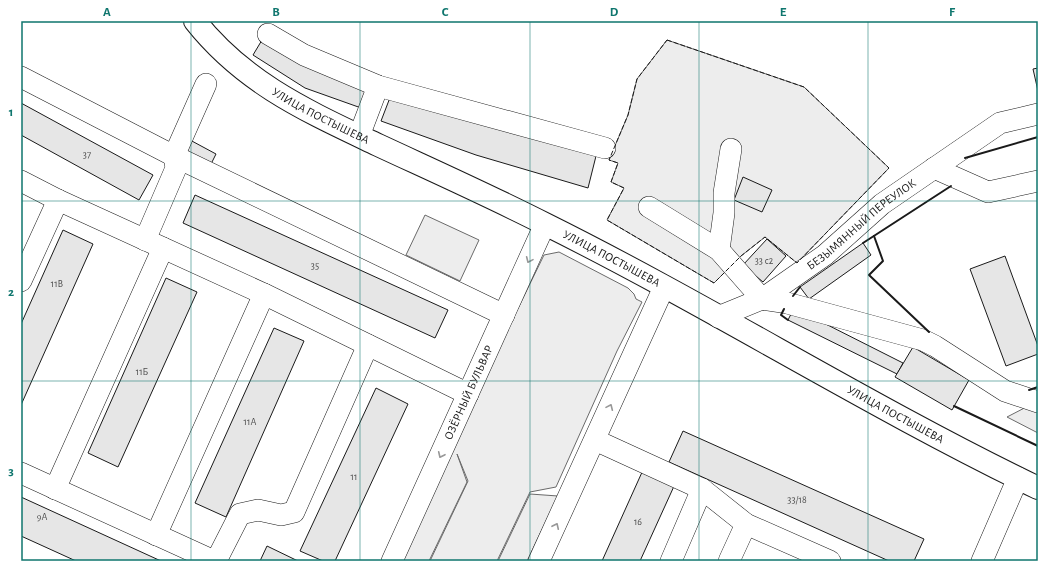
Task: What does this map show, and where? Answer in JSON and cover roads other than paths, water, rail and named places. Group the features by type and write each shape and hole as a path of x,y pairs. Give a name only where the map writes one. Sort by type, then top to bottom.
{"main road":[{"name":"УЛИЦА ПОСТЫШЕВА","path":"195,21 212,42 236,65 264,86 359,136 545,224 664,287 912,425 1038,488"}],"street":[{"path":"268,34 304,55 378,86 605,148"},
{"path":"21,76 174,156 504,316"},
{"path":"145,240 176,168 174,156 206,84"},
{"path":"359,136 378,86"},
{"name":"БЕЗЫМЯННЫЙ ПЕРЕУЛОК","path":"718,317 762,299 825,255 882,204 1000,123 1038,114"},
{"path":"719,250 724,212 724,193 731,149"},
{"path":"934,168 988,192 1038,181"},
{"path":"21,181 58,200 264,294 468,394"},
{"path":"21,281 58,200"},
{"path":"649,207 719,250 762,299 787,303 923,340 935,346 1005,391 1038,402"},
{"name":"ОЗЁРНЫЙ БУЛЬВАР","path":"392,561 545,224"},
{"path":"55,489 163,248"},
{"path":"540,561 664,287"},
{"path":"156,535 264,294"},
{"path":"21,473 215,561 240,514 258,510 281,515 294,512 368,345"},
{"path":"595,440 702,489 746,524 830,561"},
{"path":"984,560 1018,478"},
{"path":"671,561 702,489"},
{"path":"729,561 746,524"}]}
